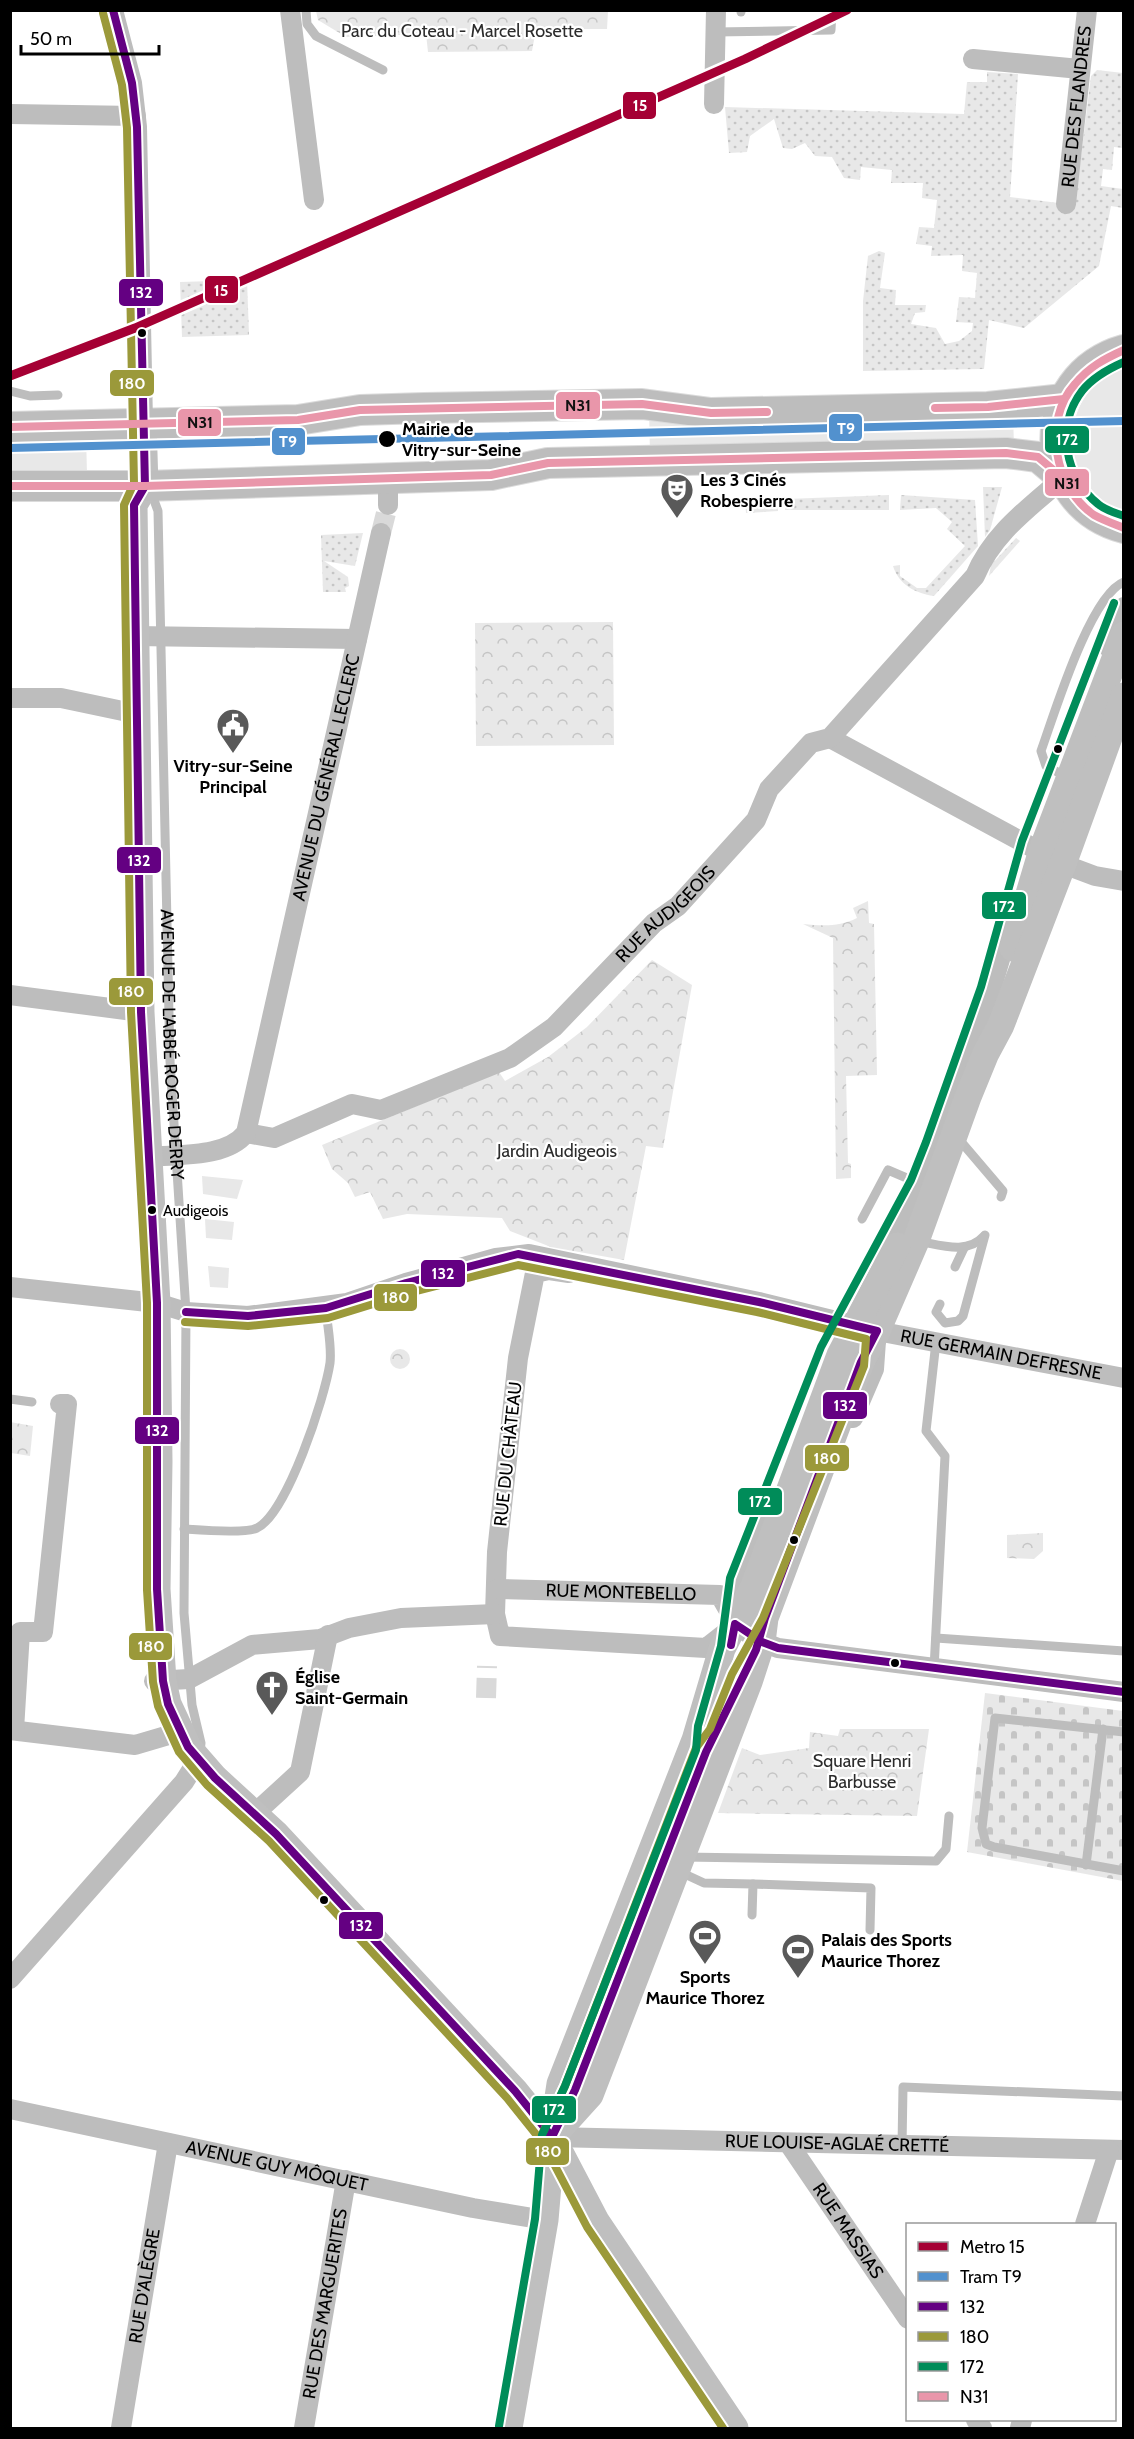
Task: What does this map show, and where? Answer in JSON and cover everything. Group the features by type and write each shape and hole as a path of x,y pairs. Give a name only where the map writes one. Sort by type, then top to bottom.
{"main road":[{"path":"1124,350 1091,366 1080,375 1064,399 1055,434 1056,457 1063,478 1075,498 1092,514 1124,528"},
{"path":"10,427 298,420 360,410 424,408 642,404 722,413 988,407 1064,399"},
{"name":"AVENUE DE L'ABBÉ ROGER DERRY","path":"143,422 146,486 134,505 147,636 137,714 141,1012 163,1156 157,1303 159,1462 157,1589 169,1680 168,1704 179,1732 199,1758"},
{"path":"10,486 146,486 491,476 548,463 933,453 1006,453 1038,457 1063,478"},
{"path":"552,2137 590,2095 749,1682 762,1642 765,1618 861,1362 859,1326 954,1134 986,1053 992,1020 1046,853 1064,776 1124,635"},
{"path":"1046,853 1124,696"},
{"path":"509,2428 545,2220 552,2137 560,2085 695,1740 722,1649 754,1586 840,1355 916,1241 928,1187"},
{"path":"199,1758 215,1778 276,1834 515,2091 552,2137 596,2221 735,2428"}],"street":[{"path":"113,10 132,83 136,116 143,422"},
{"path":"290,10 314,200"},
{"path":"714,104 716,10"},
{"name":"RUE DES FLANDRES","path":"1066,204 1087,10"},
{"path":"973,59 1080,69"},
{"path":"10,114 136,116"},
{"name":"RUE AUDIGEOIS","path":"246,1133 274,1138 352,1104 381,1110 510,1058 554,1027 654,923 678,906 756,820 769,789 811,743 830,738 975,576 986,552 1009,524 1063,478"},
{"path":"357,639 381,533"},
{"path":"1064,776 1124,607"},
{"name":"AVENUE DU GÉNÉRAL LECLERC","path":"147,636 357,639 246,1133"},
{"path":"10,698 61,698 137,714"},
{"path":"928,1187 991,990 1046,853 1082,838 1124,727"},
{"path":"830,738 1046,853 1095,876 1124,880"},
{"path":"10,995 141,1012"},
{"path":"163,1156 225,1149 239,1141 246,1133"},
{"path":"10,1287 157,1303 186,1312 248,1316 347,1304 406,1283 524,1254 535,1273 549,1270 582,1276 599,1270"},
{"name":"RUE GERMAIN DEFRESNE","path":"524,1254 759,1302 859,1326 1124,1378"},
{"name":"RUE DU CHÂTEAU","path":"535,1273 518,1358 497,1552 495,1614 500,1636 706,1648 735,1624"},
{"path":"60,1404 67,1404 44,1632 20,1632 12,1730 135,1745 179,1732"},
{"name":"RUE MONTEBELLO","path":"497,1589 720,1595 735,1624"},
{"path":"169,1680 252,1645 320,1640 349,1628 400,1618 495,1614"},
{"path":"735,1624 762,1642 778,1648 1124,1692"},
{"path":"253,1815 300,1772 328,1635"},
{"path":"552,2137 575,2090 706,1752"},
{"path":"10,1979 184,1782 199,1758"},
{"name":"AVENUE GUY MÔQUET","path":"10,2109 473,2208 545,2220"},
{"name":"RUE LOUISE-AGLAÉ CRETTÉ","path":"552,2137 1116,2150"},
{"name":"RUE D'ALÈGRE","path":"121,2428 168,2143"},
{"name":"RUE MASSIAS","path":"789,2144 906,2316"},
{"path":"1085,2223 1116,2150"},
{"name":"RUE DES MARGUERITES","path":"304,2428 346,2180"}],"lane":[{"path":"306,10 307,24 316,36 383,70"},
{"path":"716,32 831,30 832,10"},
{"path":"10,391 30,396 58,395"},
{"path":"1064,776 1046,766 1041,751 1079,648 1101,603 1113,586 1124,582"},
{"name":"AVENUE DE L'ABBÉ ROGER DERRY","path":"147,636 168,997 163,1156 186,1312 184,1613 169,1680 192,1705 199,1727 199,1758"},
{"path":"954,1134 1004,1191 1001,1197"},
{"path":"862,1219 888,1170 928,1187"},
{"path":"916,1241 964,1248 976,1244 986,1234 963,1316 958,1322 945,1323 936,1312 940,1304"},
{"path":"956,1267 964,1248"},
{"path":"184,1529 255,1530 267,1522 282,1502 308,1438 330,1362 326,1308"},
{"path":"934,1669 945,1456 926,1431 936,1341"},
{"path":"10,1399 32,1402"},
{"path":"706,1752 708,1729 735,1624"},
{"path":"936,1638 1124,1651"},
{"path":"706,1752 718,1734 741,1679 762,1642"},
{"path":"1124,1732 995,1718 982,1828 986,1844 1124,1871"},
{"path":"1086,1865 1103,1729"},
{"path":"679,1864 936,1861 946,1849 949,1816"},
{"path":"679,1864 704,1883 871,1887 870,1930"},
{"path":"752,1915 753,1884"},
{"path":"902,2146 903,2087 1124,2096"}],"green space":[{"name":"Parc du Coteau - Marcel Rosette","path":"316,10 608,11 607,29 536,29 532,51 428,52 426,34 346,37 318,20"},
{"path":"1097,70 1123,73 1123,148 1114,147 1112,170 1103,169 1101,186 1123,189 1123,208 1111,206 1099,266 1024,328 989,320 984,369 863,371 863,301 868,256 879,251 885,253 880,288 896,290 895,305 926,305 925,312 915,313 911,324 936,328 945,344 959,341 972,331 973,323 956,322 959,297 975,298 977,273 962,271 963,255 931,256 932,246 916,244 919,227 934,228 937,200 922,198 923,183 891,183 892,170 861,167 860,180 844,178 832,157 815,156 805,143 792,149 783,148 774,119 750,136 747,152 729,153 725,107 964,114 967,82 987,82 987,72 1018,74 1010,197 1075,205 1091,76"},
{"path":"247,280 249,335 182,337 180,282"},
{"path":"1123,367 1123,512 1103,502 1092,493 1081,477 1074,459 1072,440 1074,421 1091,388 1105,376"},
{"path":"649,411 1013,413 1014,447 650,453"},
{"path":"86,434 87,475 11,476 10,436"},
{"path":"983,487 1002,487 990,530 985,537"},
{"path":"889,495 889,510 785,510 787,499"},
{"path":"901,495 975,500 978,546 934,596 920,593 909,587 899,578 893,566 900,565 900,576 917,588 926,588 965,546 947,529 952,522 936,508 900,510"},
{"path":"778,498 778,511 746,513 745,499"},
{"path":"363,533 355,566 324,561 348,577 349,586 345,588 346,592 323,592 321,535"},
{"path":"1016,538 1020,541 989,576 991,565"},
{"path":"613,622 614,745 476,746 475,623"},
{"path":"868,901 869,923 874,924 877,1075 846,1076 848,1163 851,1164 851,1178 836,1179 833,938 803,924 831,925 850,921 857,918 853,908"},
{"name":"Jardin Audigeois","path":"652,960 692,985 663,1148 646,1146 624,1260 551,1247 510,1231 502,1218 407,1214 383,1219 370,1192 355,1197 348,1183 332,1169 322,1145 499,1072 505,1081 548,1057 587,1027"},
{"path":"202,1176 243,1180 237,1199 203,1194"},
{"path":"205,1219 234,1222 232,1240 206,1238"},
{"path":"208,1266 229,1268 228,1288 210,1287"},
{"path":"400,1349 407,1352 410,1359 407,1366 400,1369 393,1366 390,1359 393,1352"},
{"path":"10,1422 33,1426 30,1456 11,1453"},
{"path":"1043,1533 1043,1551 1034,1559 1007,1558 1007,1535"},
{"path":"985,1693 1123,1711 1123,1881 967,1852"},
{"name":"Square Henri Barbusse","path":"840,1729 929,1729 917,1816 718,1813 742,1748 760,1755 809,1748 810,1732 838,1736"}],"tunnel":[{"path":"381,533 388,505"},
{"path":"486,1698 487,1666"}],"metro line":[{"name":"15","path":"10,376 135,328 745,59 847,10"}],"tram line":[{"name":"T9","path":"10,448 1124,421"}],"transit line":[{"name":"132","path":"113,10 132,83 137,127 145,486 134,505 141,1012 157,1303 157,1589 163,1681 168,1704 188,1747 215,1778 276,1834 515,2091 552,2137"},
{"name":"180","path":"103,13 122,85 127,128 134,483 124,505 131,1012 147,1303 147,1590 153,1682 158,1706 179,1752 207,1785 269,1841 507,2098 543,2143 587,2227 723,2428"},
{"name":"N31","path":"1124,350 1097,364 1075,384 1058,416 1056,435 1057,453 1062,471 1080,503 1094,515 1124,528"},
{"name":"172","path":"1124,362 1101,374 1082,391 1068,420 1066,435 1071,466 1087,493 1104,508 1124,516"},
{"name":"N31","path":"935,408 988,407 1064,399"},
{"name":"N31","path":"10,427 298,420 360,410 642,404 711,413 767,412"},
{"name":"N31","path":"10,486 145,486 491,475 548,463 1006,453 1038,457 1063,478"},
{"name":"172","path":"499,2426 535,2219 542,2135 565,2086 696,1750 698,1726 721,1646 730,1578 821,1347 911,1180 926,1142 981,987 1022,841 1114,603"},
{"name":"132","path":"186,1312 248,1316 326,1308 406,1283 518,1254 759,1302 877,1331 861,1362 765,1618 756,1650 706,1752 575,2090 552,2137"},
{"name":"180","path":"185,1322 248,1326 328,1318 409,1293 518,1265 757,1312 866,1339 864,1366 763,1618 732,1674 710,1729 696,1748 565,2086 543,2132"},
{"name":"132","path":"731,1645 735,1624 762,1642 778,1648 1124,1692"}],"place":[{"name":"Mairie de Vitry-sur-Seine","path":"387,439"},
{"name":"Les 3 Cinés Robespierre","path":"677,519"},
{"name":"Vitry-sur-Seine Principal","path":"233,754"},
{"name":"Audigeois","path":"152,1210"},
{"name":"Église Saint-Germain","path":"272,1716"},
{"name":"Sports Maurice Thorez","path":"705,1965"},
{"name":"Palais des Sports Maurice Thorez","path":"798,1979"}]}
